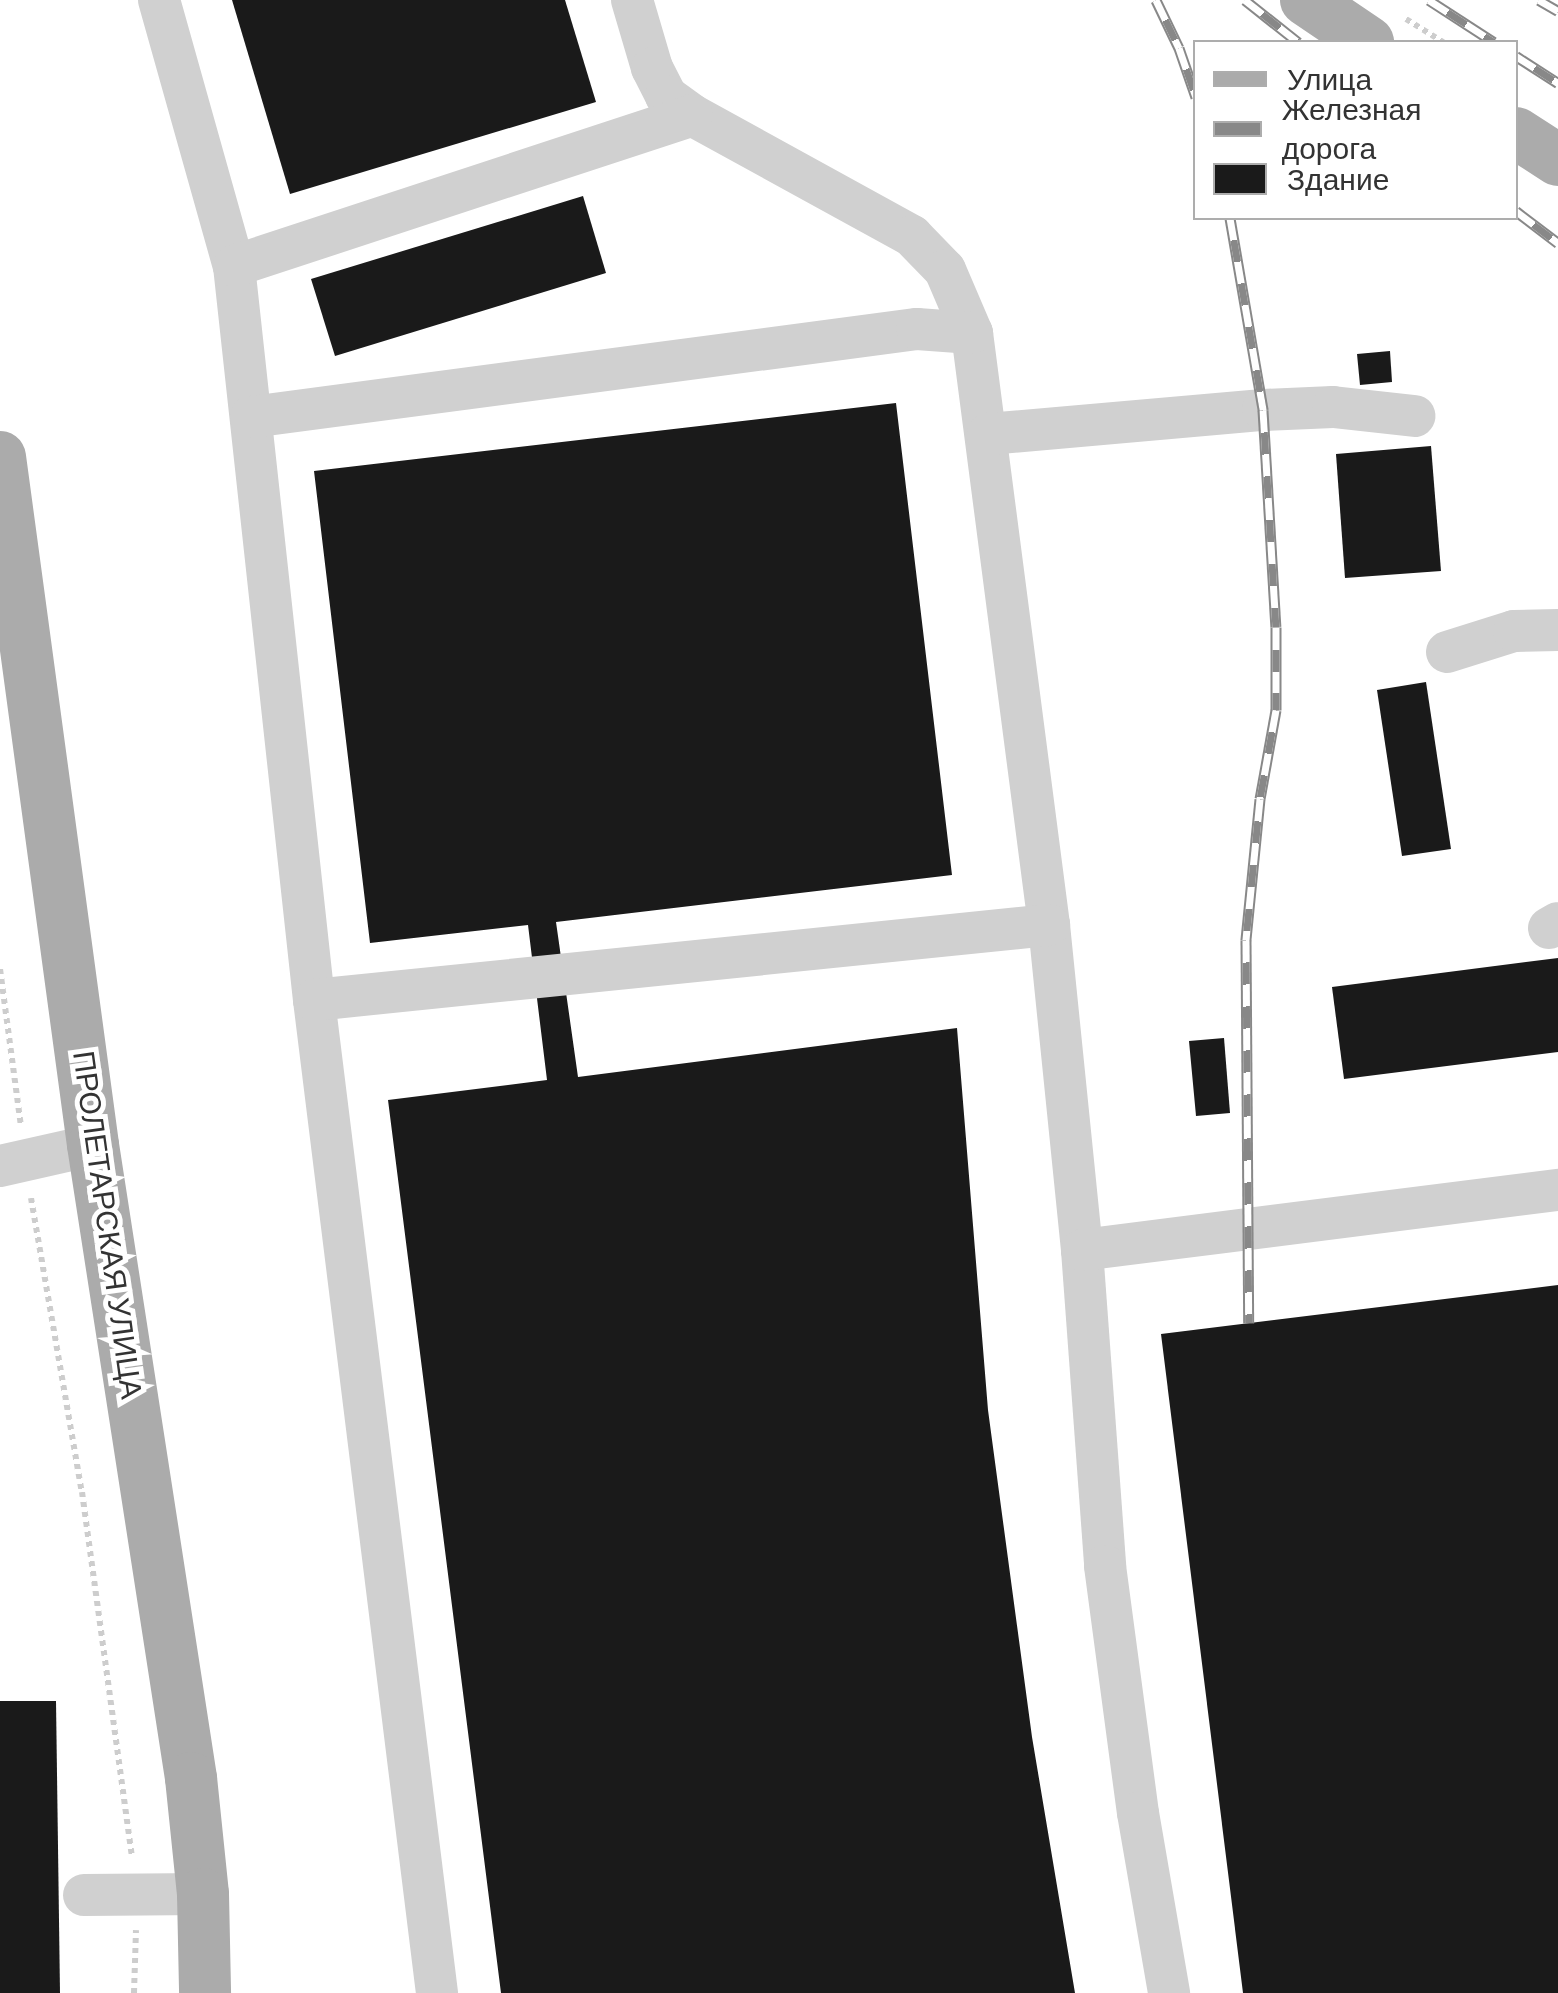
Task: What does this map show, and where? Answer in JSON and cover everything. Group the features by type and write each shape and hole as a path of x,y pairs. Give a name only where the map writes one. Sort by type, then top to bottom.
{"main road":[{"path":"1306,0 1365,40"},
{"path":"1518,135 1558,160"},
{"name":"ПРОЛЕТАРСКАЯ УЛИЦА","path":"0,457 12,607 191,1778 203,1894 205,1993"}],"lane":[{"path":"159,0 234,266 314,1000 437,1993"},
{"path":"632,0 652,68 666,96 692,115 912,236 945,270 972,333 1049,925 1082,1250 1105,1566 1168,1993"},
{"path":"234,266 692,115"},
{"path":"251,417 898,332 972,333"},
{"path":"988,434 1298,408 1334,407 1415,416"},
{"path":"1448,652 1514,631 1558,630"},
{"path":"314,1000 1049,925"},
{"path":"12,1163 93,1144"},
{"path":"1082,1250 1558,1190"},
{"path":"84,1894 203,1894"}],"path":[{"path":"0,969 12,1163 82,1492 137,1892 134,1993"}],"building":[{"path":"232,0 565,0 596,102 290,194"},
{"path":"583,196 606,273 335,356 311,279"},
{"path":"1390,351 1392,382 1360,385 1357,354"},
{"path":"896,403 952,875 556,922 578,1077 957,1028 988,1410 1032,1737 1075,1993 501,1993 388,1100 547,1080 528,925 370,943 314,471"},
{"path":"1431,446 1441,571 1345,578 1336,454"},
{"path":"1426,682 1451,849 1402,856 1377,690"},
{"path":"1558,958 1558,1052 1344,1079 1332,987"},
{"path":"1224,1038 1230,1113 1196,1116 1189,1041"},
{"path":"1558,1285 1558,1993 1243,1993 1161,1334"},
{"path":"0,1701 56,1701 60,1993 0,1993"}],"railway":[{"path":"1156,0 1193,88"},
{"path":"1245,0 1295,40"},
{"path":"1429,0 1491,40"},
{"path":"1539,0 1558,11"},
{"path":"1518,57 1558,83"},
{"path":"1518,213 1558,243"},
{"path":"1230,220 1263,410 1276,627 1276,710 1260,799 1246,940 1249,1323"}]}
